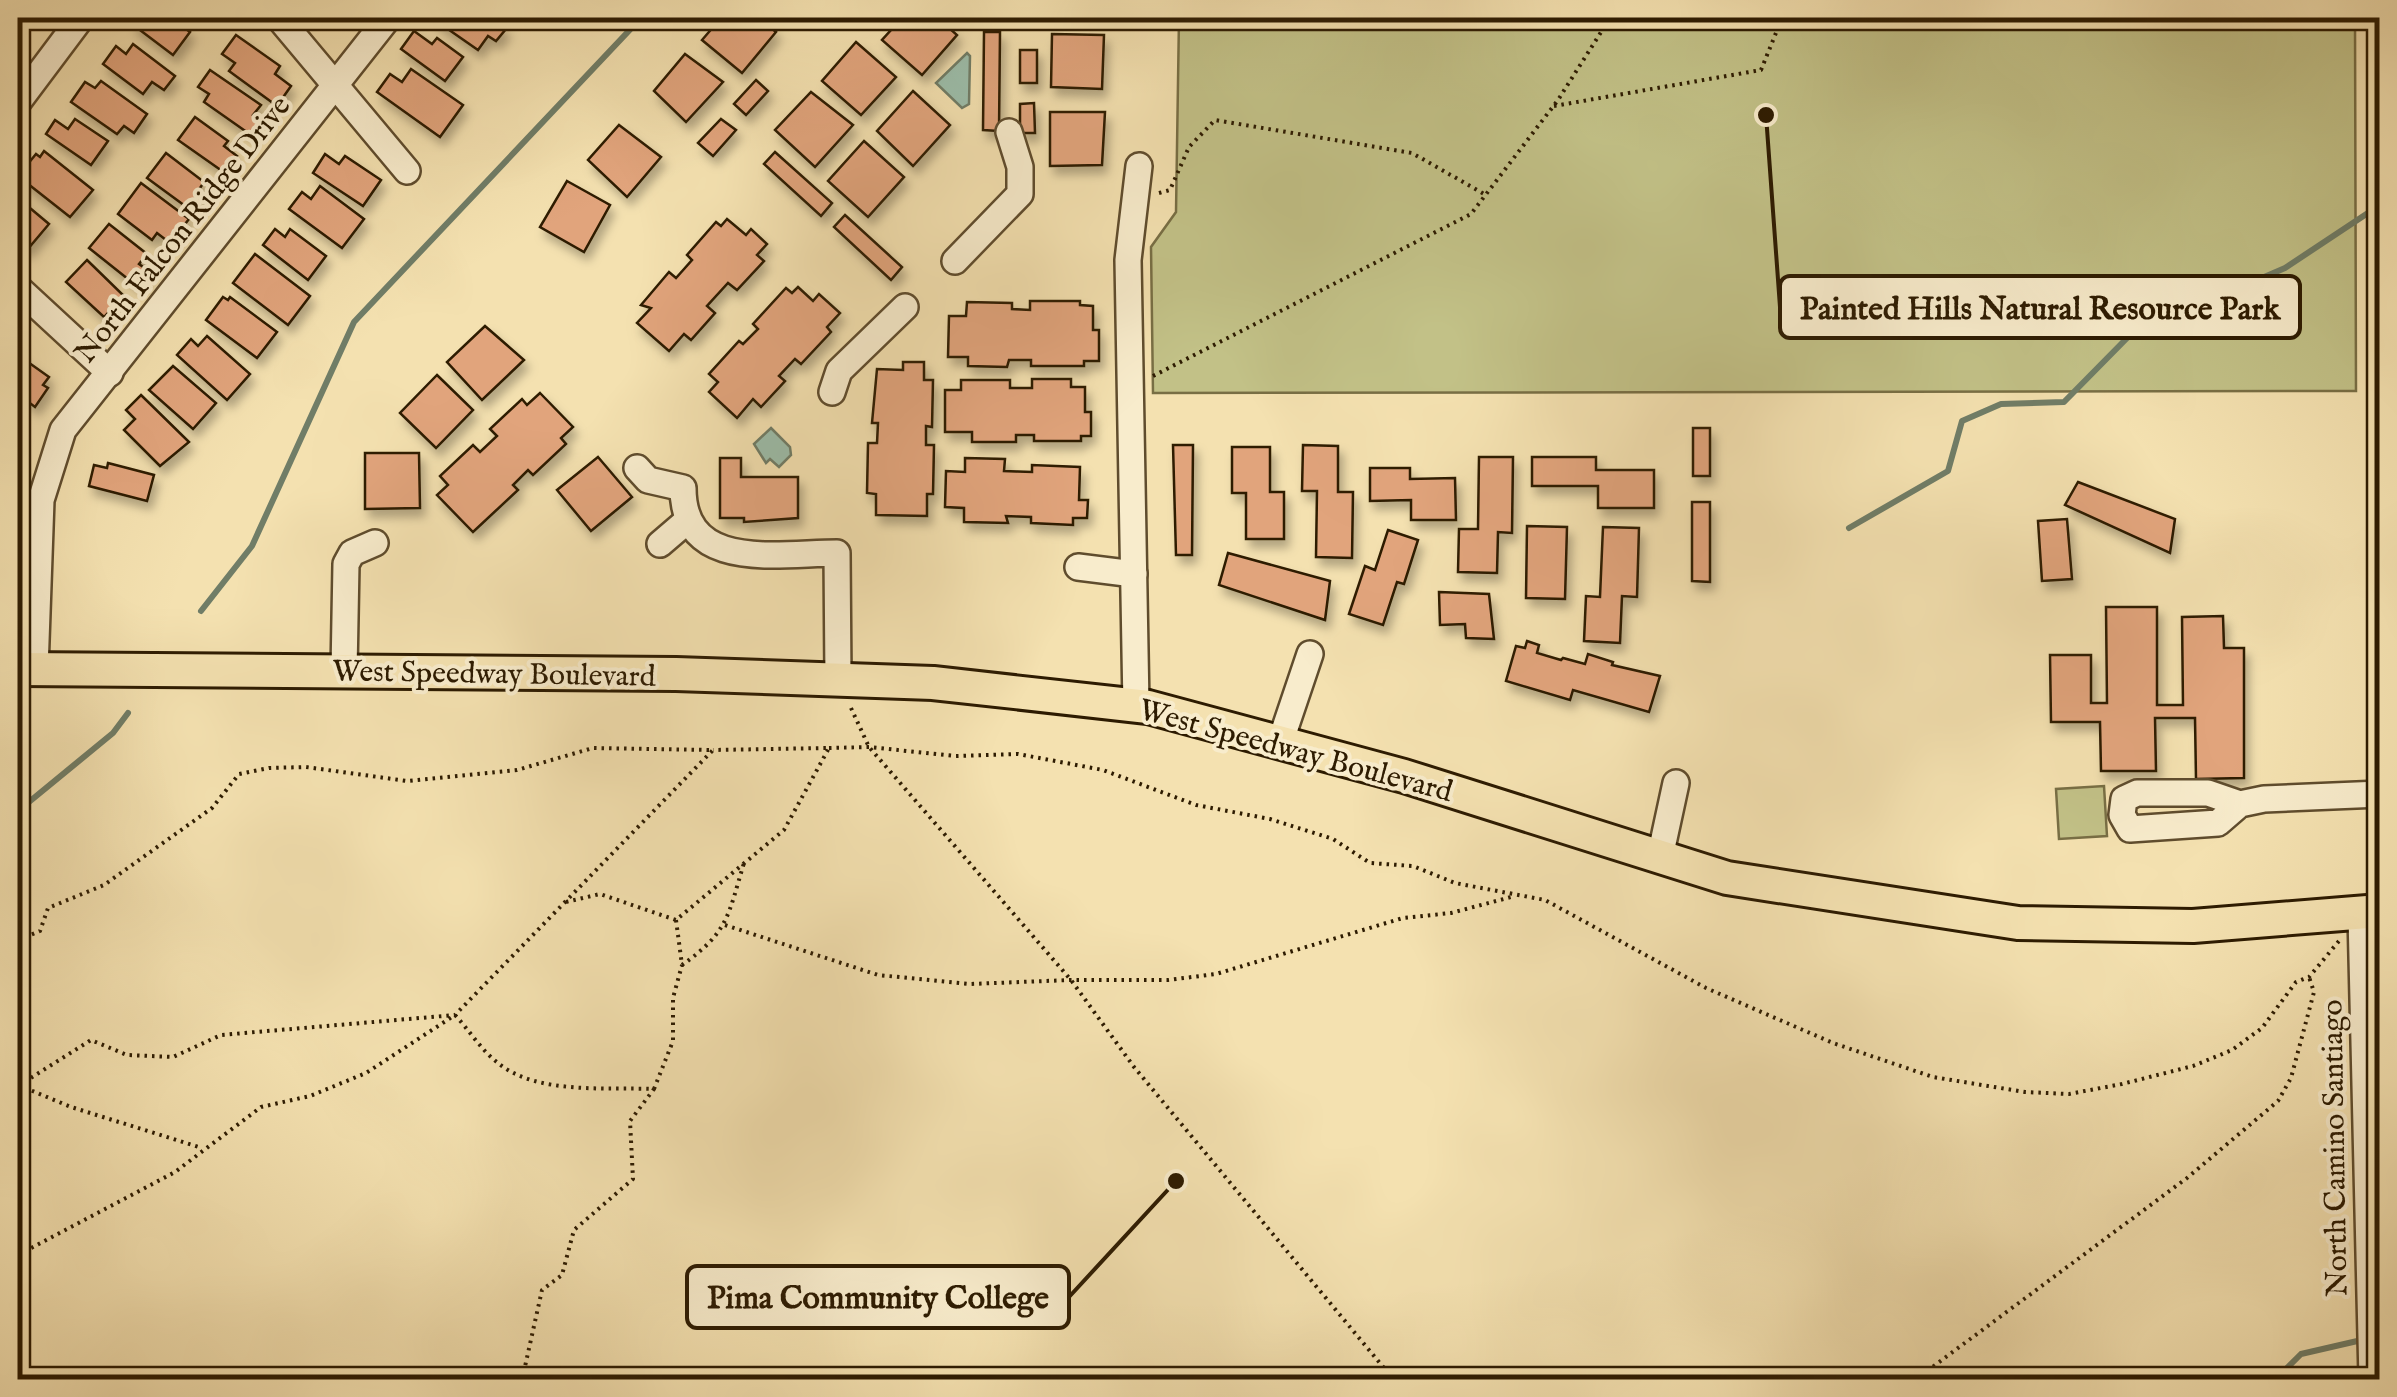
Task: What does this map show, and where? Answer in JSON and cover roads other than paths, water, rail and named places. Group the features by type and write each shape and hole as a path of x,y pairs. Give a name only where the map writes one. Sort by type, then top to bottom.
{"main road":[{"name":"West Speedway Boulevard","path":"26,669 676,674 933,683 1136,706 1404,776 1727,878 2018,923 2193,926 2370,913"}],"street":[{"path":"18,102 81,18"},
{"path":"280,18 407,171"},
{"name":"North Falcon Ridge Drive","path":"26,669 42,500 63,430 388,18"},
{"path":"954,260 1020,194 1020,167 1009,132"},
{"path":"1136,706 1128,260 1138,166"},
{"path":"18,288 110,373"},
{"path":"832,392 839,371 906,307"},
{"path":"637,468 648,480 683,488 688,520 709,544 732,553 837,553 838,680"},
{"path":"660,544 688,520"},
{"path":"344,671 346,564 352,553 376,544"},
{"path":"1078,567 1134,574"},
{"path":"1280,743 1310,654"},
{"path":"1660,857 1676,782"},
{"path":"2240,804 2380,794"},
{"name":"North Camino Santiago","path":"2370,913 2372,1380"}],"waterway":[{"path":"201,611 252,546 354,322 641,18"},
{"path":"1849,528 1948,471 1962,421 2001,404 2064,402 2130,335 2285,268 2380,205"},
{"path":"18,811 113,733 128,713"},
{"path":"2275,1380 2301,1354 2366,1339"}],"place":[{"name":"Painted Hills Natural Resource Park","path":"1766,115"},
{"name":"Pima Community College","path":"1176,1181"}]}
